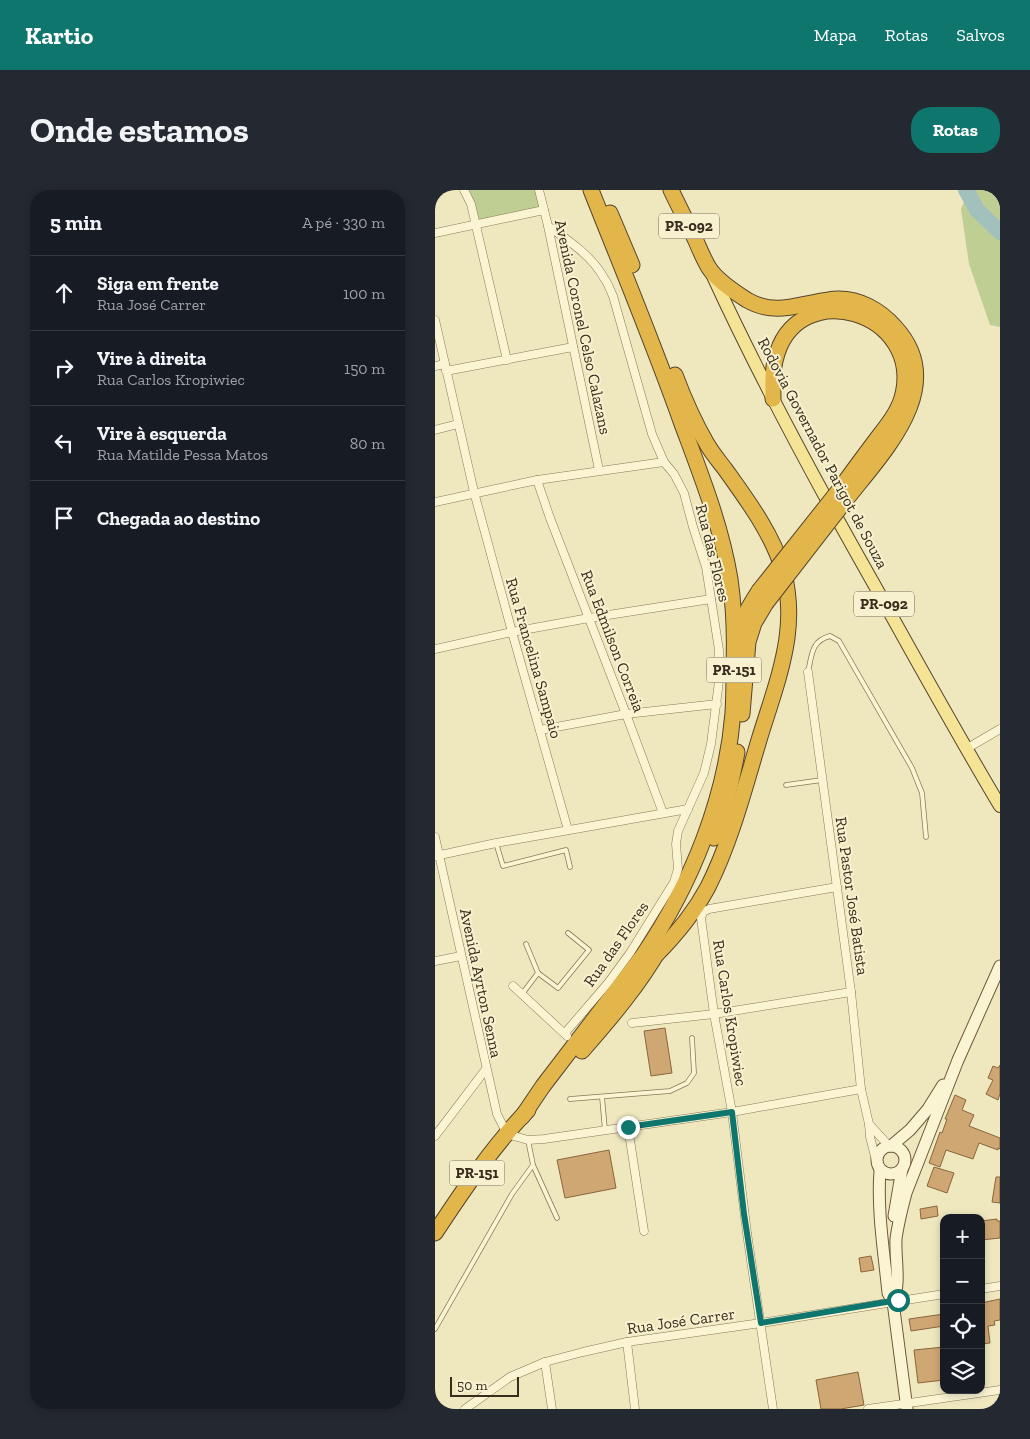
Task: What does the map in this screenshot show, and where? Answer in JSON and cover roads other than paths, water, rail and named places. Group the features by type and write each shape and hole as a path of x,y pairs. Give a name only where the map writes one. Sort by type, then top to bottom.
{"highway":[{"name":"PR-151","path":"591,190 666,378 710,498 730,580 734,644 733,714"},
{"name":"PR-151","path":"600,190 620,234 695,423 707,445 756,514 774,546 783,571 787,593 787,638 781,666 724,852 707,888 691,915 655,956"},
{"name":"Rodovia Governador Parigot de Souza","path":"671,190 708,266"},
{"name":"PR-151","path":"522,1116 570,1039 601,1011 657,934 688,876 709,824 721,783 737,684 742,622 747,609 762,597 842,495 897,434 909,410 915,390 917,372 913,356 903,336 886,317 871,307 854,301 835,299 790,308 769,308 748,300 729,287 708,266"},
{"name":"PR-151","path":"773,399 775,361 781,343 792,328 802,319 813,314 835,310 869,318 888,334 896,344 902,359 904,375 902,397 894,415 842,495"},
{"name":"PR-151","path":"435,1233 507,1134 605,1025 630,993 655,956 689,897 704,866 724,810 732,779 739,740 748,642 762,597"}],"main road":[{"name":"Rodovia Governador Parigot de Souza","path":"708,266 815,481 1000,806"}],"street":[{"path":"464,190 471,204 507,360"},
{"name":"Avenida Coronel Celso Calazans","path":"539,190 545,210 599,470"},
{"path":"435,233 545,210"},
{"name":"Rua das Flores","path":"548,226 574,245 591,261 604,276 613,296 653,434 664,462 674,474 684,493 706,568 719,650 719,681 711,744 704,773 678,831 676,844 678,869 674,882 630,953 570,1039"},
{"name":"Rua Francelina Sampaio","path":"435,320 474,492 568,830"},
{"path":"435,366 446,368 507,360 573,347"},
{"path":"435,430 458,424"},
{"path":"435,502 474,492 537,480 664,462"},
{"name":"Rua Edmilson Correia","path":"537,480 663,813"},
{"path":"435,650 512,632 711,599"},
{"name":"Rua Pastor José Batista","path":"808,672 851,992 861,1089 869,1124 869,1137 878,1167"},
{"path":"539,730 626,714 717,704"},
{"path":"966,749 1000,729"},
{"path":"437,855 688,809"},
{"name":"Avenida Ayrton Senna","path":"435,837 437,855 486,1069 497,1114 507,1134"},
{"name":"Rua Carlos Kropiwiec","path":"773,1409 744,1214 732,1112 714,1014 701,918 703,912 709,910 837,888"},
{"path":"435,961 461,956"},
{"path":"896,1240 906,1193 958,1060 1000,968"},
{"path":"513,986 570,1039"},
{"path":"632,1023 714,1014 851,992"},
{"path":"907,1406 893,1302 888,1292 879,1208 877,1158 883,1148 890,1146 910,1130 928,1109 958,1060"},
{"path":"435,1136 486,1069"},
{"path":"507,1134 528,1140 544,1139 732,1112 861,1089"},
{"name":"Rua Pastor José Batista","path":"869,1124 890,1146"},
{"path":"628,1127 644,1231"},
{"path":"890,1146 897,1148 904,1156 894,1211 897,1292 893,1302"},
{"path":"903,1165 917,1165"},
{"path":"878,1167 888,1174 896,1174 903,1165"},
{"path":"985,1288 1000,1286"},
{"name":"Rua José Carrer","path":"465,1409 474,1406 510,1377 545,1362 583,1352 627,1342 940,1295"},
{"path":"627,1342 635,1409"},
{"path":"545,1362 552,1409"},
{"path":"868,1409 907,1406 1000,1390"}],"lane":[{"path":"808,672 813,647 821,639 830,636 839,641 912,768 921,793 927,837"},
{"path":"786,785 822,780"},
{"path":"496,843 503,866 566,850 570,867"},
{"path":"526,944 538,973 558,988 589,950 568,933"},
{"path":"522,994 538,973"},
{"path":"571,1099 670,1091 687,1083 694,1072 692,1038"},
{"path":"602,1097 605,1130"},
{"path":"528,1140 533,1165 557,1218"},
{"path":"435,1329 512,1194 533,1165"}],"waterway":[{"path":"966,190 977,210 1000,232"}]}
